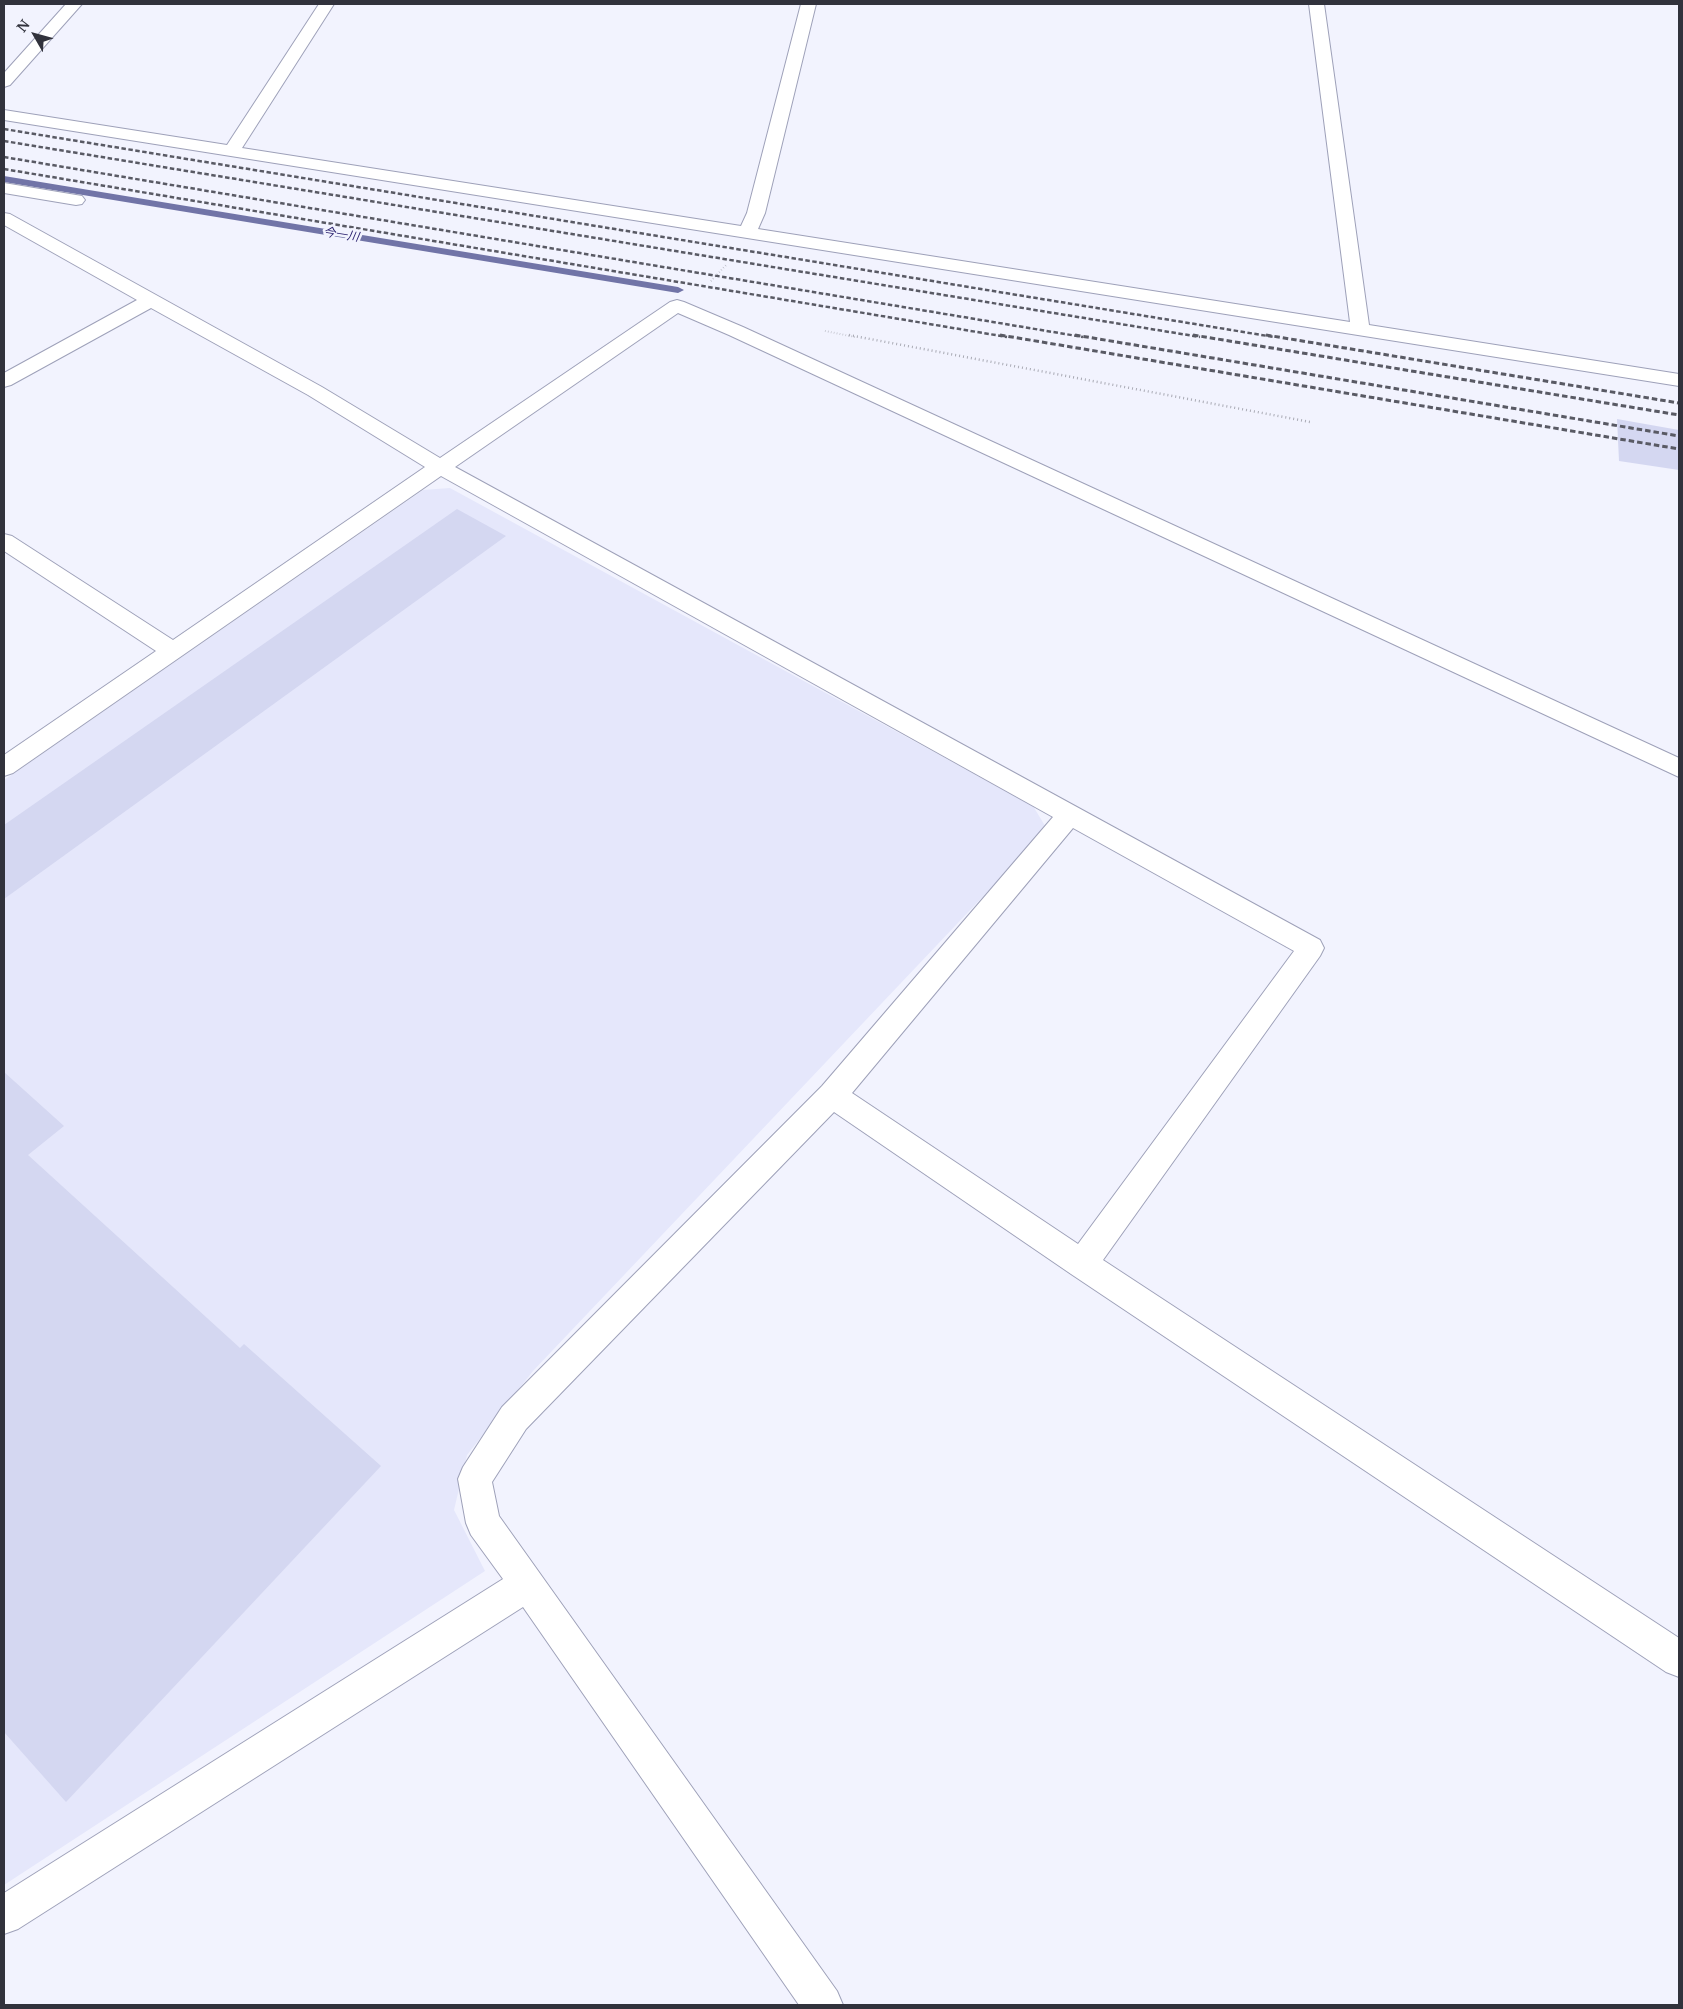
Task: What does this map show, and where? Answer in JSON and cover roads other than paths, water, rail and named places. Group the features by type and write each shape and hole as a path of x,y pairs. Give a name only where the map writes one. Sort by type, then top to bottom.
{"street":[{"path":"4,82 74,4"},
{"path":"231,152 326,4"},
{"path":"748,232 756,213 809,4"},
{"path":"1317,4 1360,329"},
{"path":"4,115 1679,380"},
{"path":"4,188 76,200"},
{"path":"4,218 316,391 440,467 1311,948 1082,1264"},
{"path":"4,241 26,230"},
{"path":"4,381 152,300"},
{"path":"4,767 677,306 745,335 1679,768"},
{"path":"4,541 173,651"},
{"path":"823,2005 528,1584 483,1523 475,1479 514,1418 832,1095 1069,816"},
{"path":"832,1095 1082,1264 1679,1659"},
{"path":"4,1915 528,1584"}],"waterway":[{"name":"今一川","path":"4,179 678,290"}],"railway":[{"path":"4,129 1274,337"},
{"path":"4,141 1200,337"},
{"path":"4,157 1083,337"},
{"path":"4,169 1007,337"},
{"path":"1000,335 1679,449"},
{"path":"1075,335 1679,436"},
{"path":"1193,335 1679,415"},
{"path":"1266,335 1679,403"}]}
